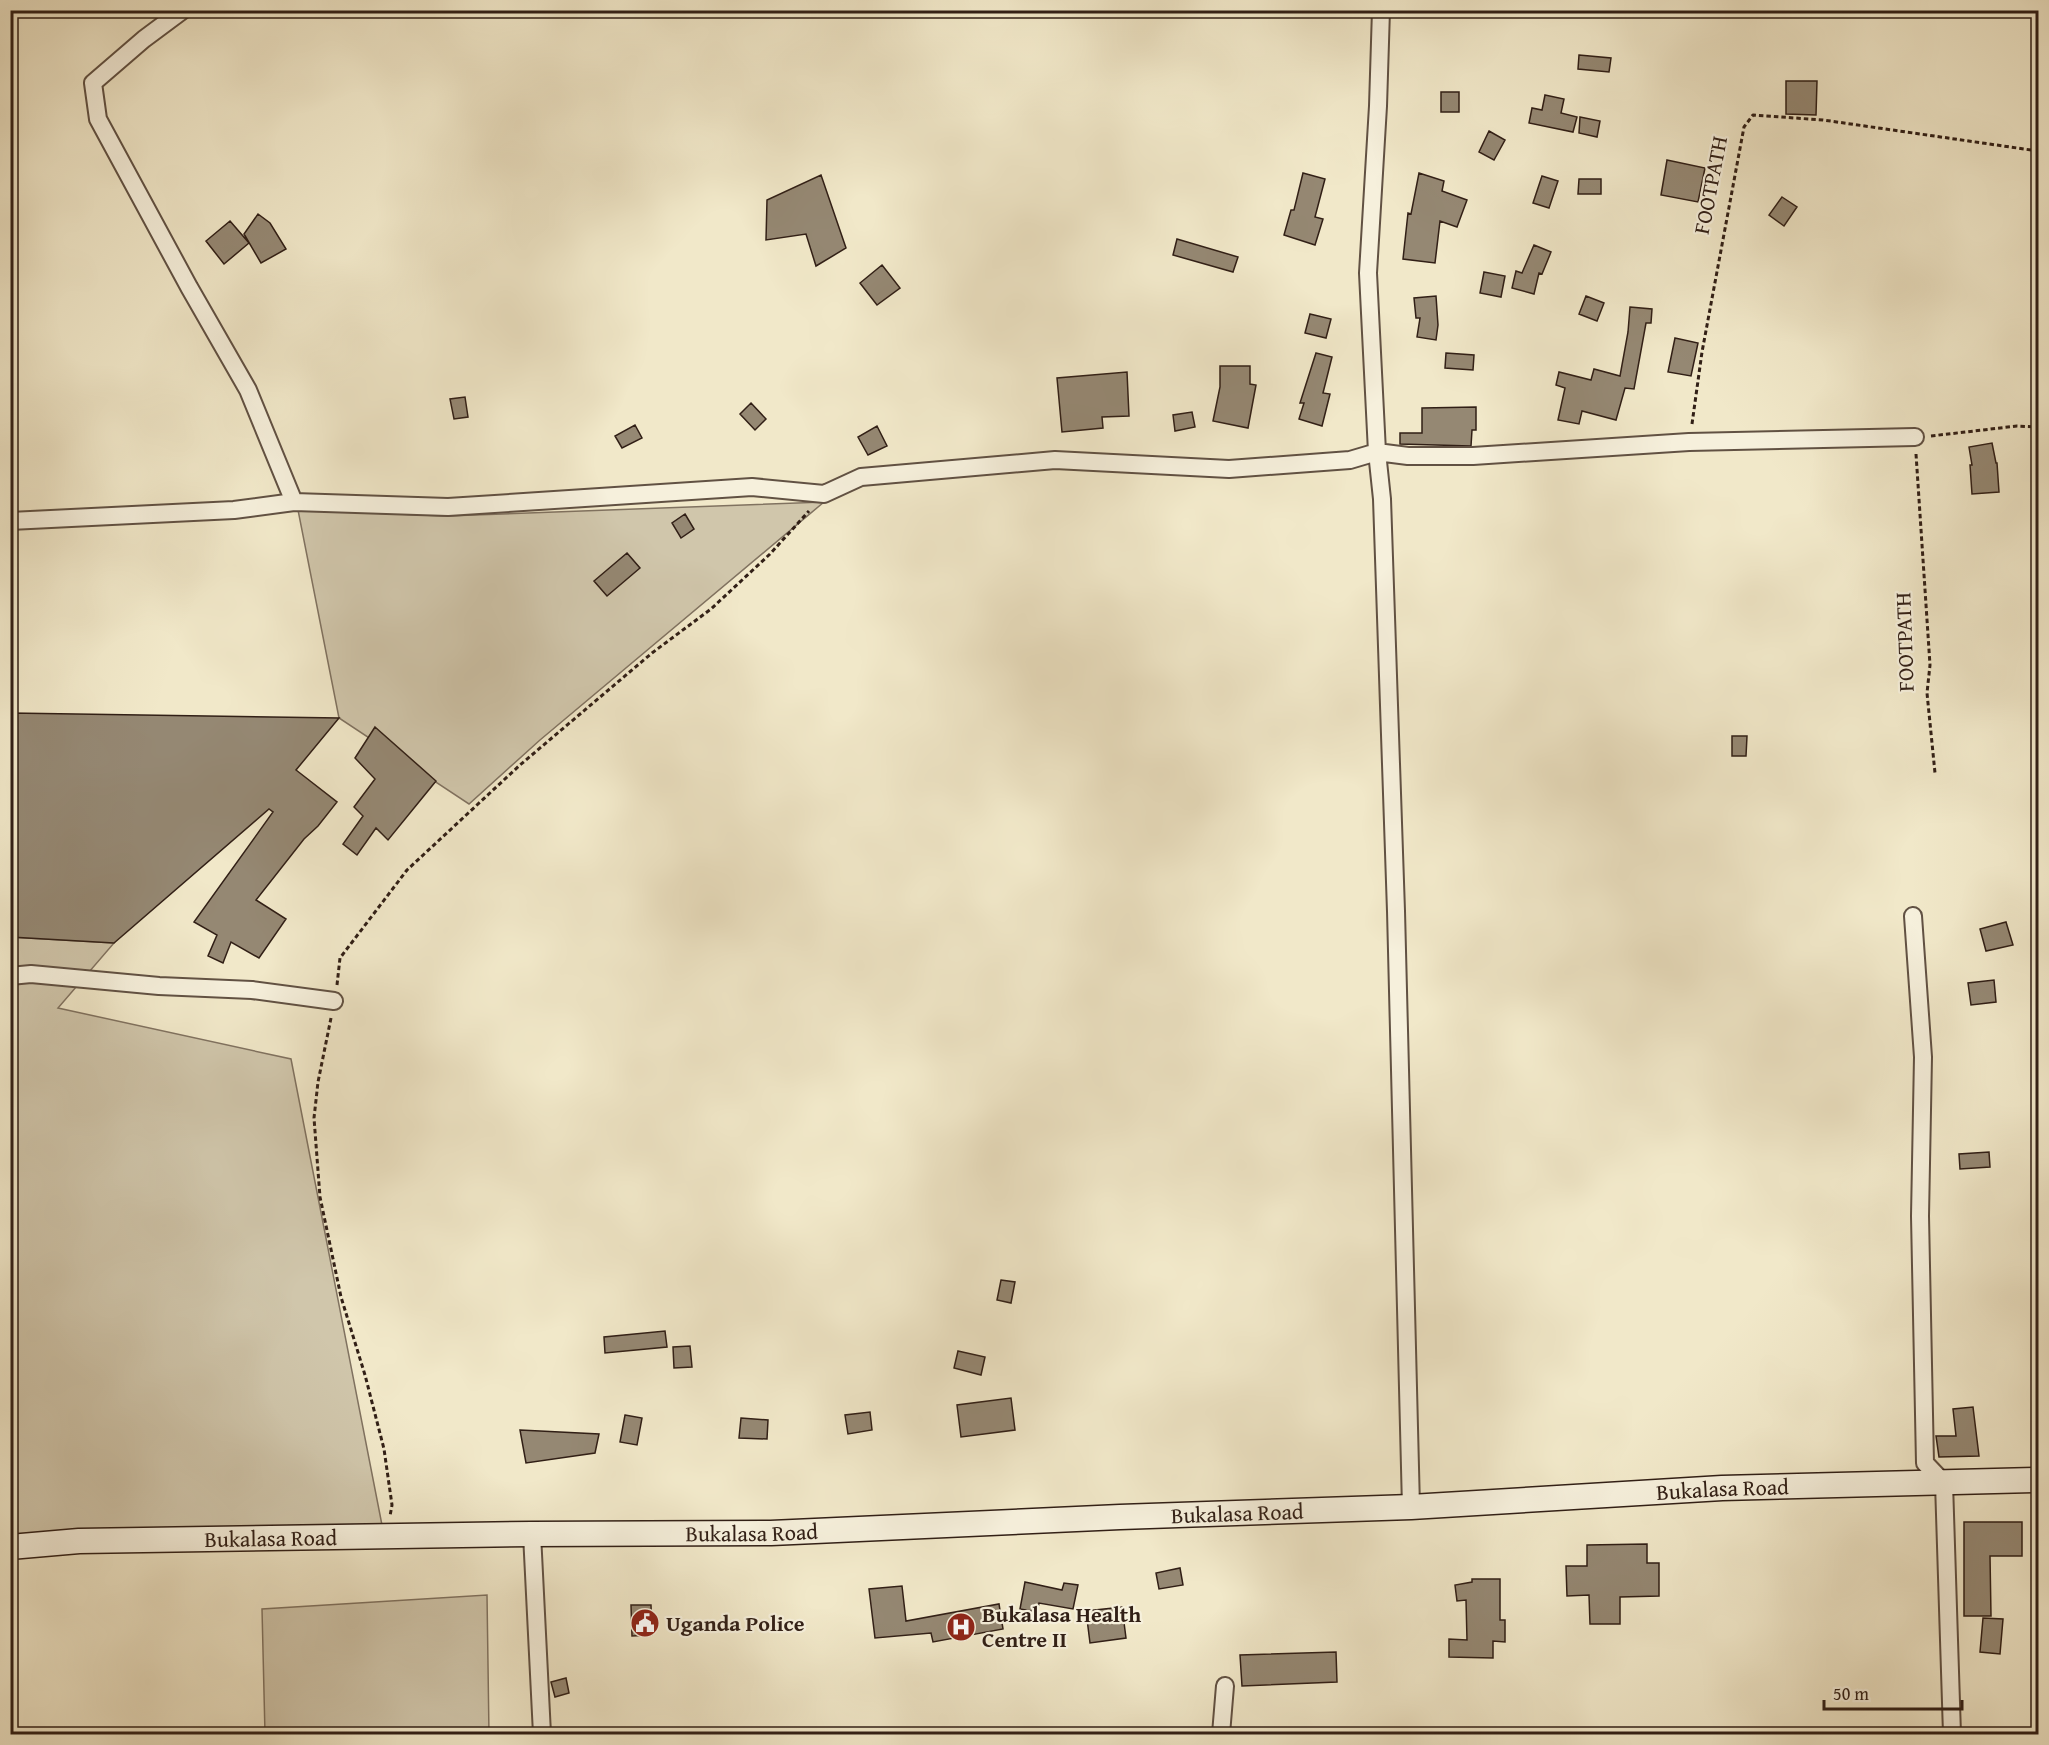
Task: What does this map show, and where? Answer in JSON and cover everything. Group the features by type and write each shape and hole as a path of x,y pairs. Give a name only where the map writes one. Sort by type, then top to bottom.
{"street":[{"path":"183,10 144,39 93,83 98,119 248,390 294,502"},
{"path":"1381,10 1368,273 1377,452 1382,499 1395,887 1411,1507"},
{"path":"10,521 234,510 294,502 448,507 752,487 826,494 861,477 1055,460 1229,469 1350,460 1377,452 1408,456 1473,456 1689,442 1915,437"},
{"path":"1913,916 1923,1057 1920,1216 1925,1463 1944,1483 1952,1734"},
{"path":"10,976 31,974 159,986 252,990 334,1001"},
{"name":"Bukalasa Road","path":"10,1547 79,1541 532,1533 771,1533 1119,1517 1411,1507 1722,1488 2038,1480"},
{"path":"532,1533 542,1734"},
{"path":"1221,1734 1225,1686"}],"path":[{"name":"FOOTPATH","path":"1689,442 1702,352 1744,127 1753,116 1824,120 2038,151"},
{"path":"1915,437 2017,426 2038,427"},
{"name":"FOOTPATH","path":"1915,437 1930,665 1927,693 1935,773"},
{"path":"387,1536 392,1505 384,1449 365,1375 341,1297 320,1197 314,1118 318,1082 340,958 407,870 520,765 652,653 711,609 770,554 826,494"}],"shaded area":[{"path":"824,502 540,740 469,804 339,718 298,510 446,516"},
{"path":"10,937 114,943 58,1008 291,1059 382,1525 11,1541"},
{"path":"487,1595 489,1734 265,1734 262,1609"}],"building":[{"path":"1579,55 1611,58 1609,72 1578,69"},
{"path":"1786,81 1817,81 1816,115 1786,114"},
{"path":"1441,92 1459,92 1459,112 1441,112"},
{"path":"1545,95 1564,99 1561,113 1577,117 1573,132 1529,123 1532,108 1542,110"},
{"path":"1580,117 1600,121 1597,137 1579,133"},
{"path":"1489,131 1505,140 1494,160 1479,152"},
{"path":"1667,160 1705,168 1698,202 1661,195"},
{"path":"1303,173 1325,179 1315,217 1323,219 1315,245 1284,235 1291,210 1294,210"},
{"path":"1419,173 1444,181 1442,191 1467,200 1457,227 1440,221 1435,263 1403,259 1408,213 1411,214"},
{"path":"821,175 846,248 816,266 806,234 766,240 767,200"},
{"path":"1542,176 1558,181 1549,208 1533,203"},
{"path":"1579,179 1601,179 1601,194 1578,194"},
{"path":"1782,197 1797,207 1784,226 1769,215"},
{"path":"258,214 270,223 286,249 261,263 244,234"},
{"path":"230,221 249,243 224,264 206,241"},
{"path":"1177,239 1238,257 1233,272 1173,255"},
{"path":"1534,245 1551,252 1542,274 1539,273 1534,294 1512,288 1516,271 1522,273"},
{"path":"882,265 900,288 877,305 860,283"},
{"path":"1484,272 1505,276 1501,297 1480,293"},
{"path":"1436,296 1438,325 1436,340 1417,337 1420,318 1416,318 1414,298"},
{"path":"1586,296 1604,303 1597,321 1579,314"},
{"path":"1630,307 1652,309 1651,323 1646,323 1634,389 1625,388 1616,420 1582,411 1579,424 1558,420 1565,388 1556,385 1559,372 1591,380 1594,369 1620,376"},
{"path":"1310,314 1331,319 1326,338 1305,333"},
{"path":"1675,338 1698,343 1691,376 1668,372"},
{"path":"1316,353 1332,357 1323,393 1330,394 1322,426 1299,419 1304,403 1300,403"},
{"path":"1446,353 1474,355 1473,370 1445,368"},
{"path":"1220,366 1250,366 1250,384 1256,385 1248,428 1213,421 1220,387"},
{"path":"1127,372 1129,416 1102,417 1103,428 1062,432 1057,378"},
{"path":"465,397 468,417 454,419 450,399"},
{"path":"751,403 766,419 755,430 740,414"},
{"path":"1476,407 1476,430 1472,430 1471,446 1400,444 1400,433 1422,433 1422,408"},
{"path":"1192,412 1195,427 1175,431 1173,415"},
{"path":"635,425 642,438 622,448 615,436"},
{"path":"877,426 887,446 868,455 858,437"},
{"path":"1992,443 1997,463 1999,492 1972,494 1970,465 1972,465 1969,447"},
{"path":"685,514 694,529 681,538 672,523"},
{"path":"627,553 640,568 607,596 594,581"},
{"path":"10,713 339,718 296,770 337,802 304,839 256,900 286,919 259,958 231,942 223,963 208,956 217,935 194,922 273,812 269,809 114,943 10,937"},
{"path":"375,727 436,781 388,840 376,828 357,855 343,844 363,816 354,807 375,779 355,758"},
{"path":"1732,736 1747,736 1746,756 1732,756"},
{"path":"2006,922 2013,945 1986,951 1980,929"},
{"path":"1994,980 1996,1002 1971,1005 1968,983"},
{"path":"1989,1152 1990,1167 1960,1169 1959,1154"},
{"path":"1001,1280 1015,1282 1011,1303 997,1300"},
{"path":"665,1331 667,1347 605,1353 604,1337"},
{"path":"690,1346 692,1367 674,1368 673,1347"},
{"path":"958,1351 985,1357 981,1375 954,1368"},
{"path":"1011,1398 1015,1430 961,1437 957,1405"},
{"path":"1973,1407 1979,1456 1939,1457 1936,1436 1956,1436 1953,1409"},
{"path":"870,1412 872,1430 848,1434 845,1415"},
{"path":"625,1415 642,1418 637,1445 620,1442"},
{"path":"741,1418 768,1420 767,1439 739,1438"},
{"path":"520,1430 599,1434 595,1453 526,1463"},
{"path":"1964,1522 2022,1522 2022,1556 1990,1556 1991,1616 1964,1616"},
{"path":"1647,1544 1647,1563 1659,1563 1659,1596 1620,1597 1620,1624 1590,1624 1589,1595 1567,1596 1566,1566 1587,1566 1587,1545"},
{"path":"1180,1568 1183,1585 1159,1589 1156,1573"},
{"path":"1472,1579 1500,1579 1500,1620 1505,1620 1505,1642 1493,1641 1493,1658 1449,1657 1449,1639 1467,1640 1466,1600 1457,1601 1455,1585 1472,1582"},
{"path":"1025,1582 1062,1590 1064,1583 1078,1585 1073,1609 1039,1603 1037,1612 1020,1609"},
{"path":"902,1586 906,1621 999,1604 1003,1629 933,1642 931,1633 875,1638 869,1589"},
{"path":"631,1605 651,1605 652,1635 632,1636"},
{"path":"1122,1607 1126,1638 1090,1643 1086,1611"},
{"path":"1983,1618 2003,1619 2000,1654 1980,1652"},
{"path":"1336,1652 1337,1682 1242,1686 1240,1655"},
{"path":"566,1678 569,1693 555,1697 551,1682"}],"place":[{"name":"Uganda Police","path":"645,1623"},
{"name":"Bukalasa Health Centre II","path":"961,1627"}]}
